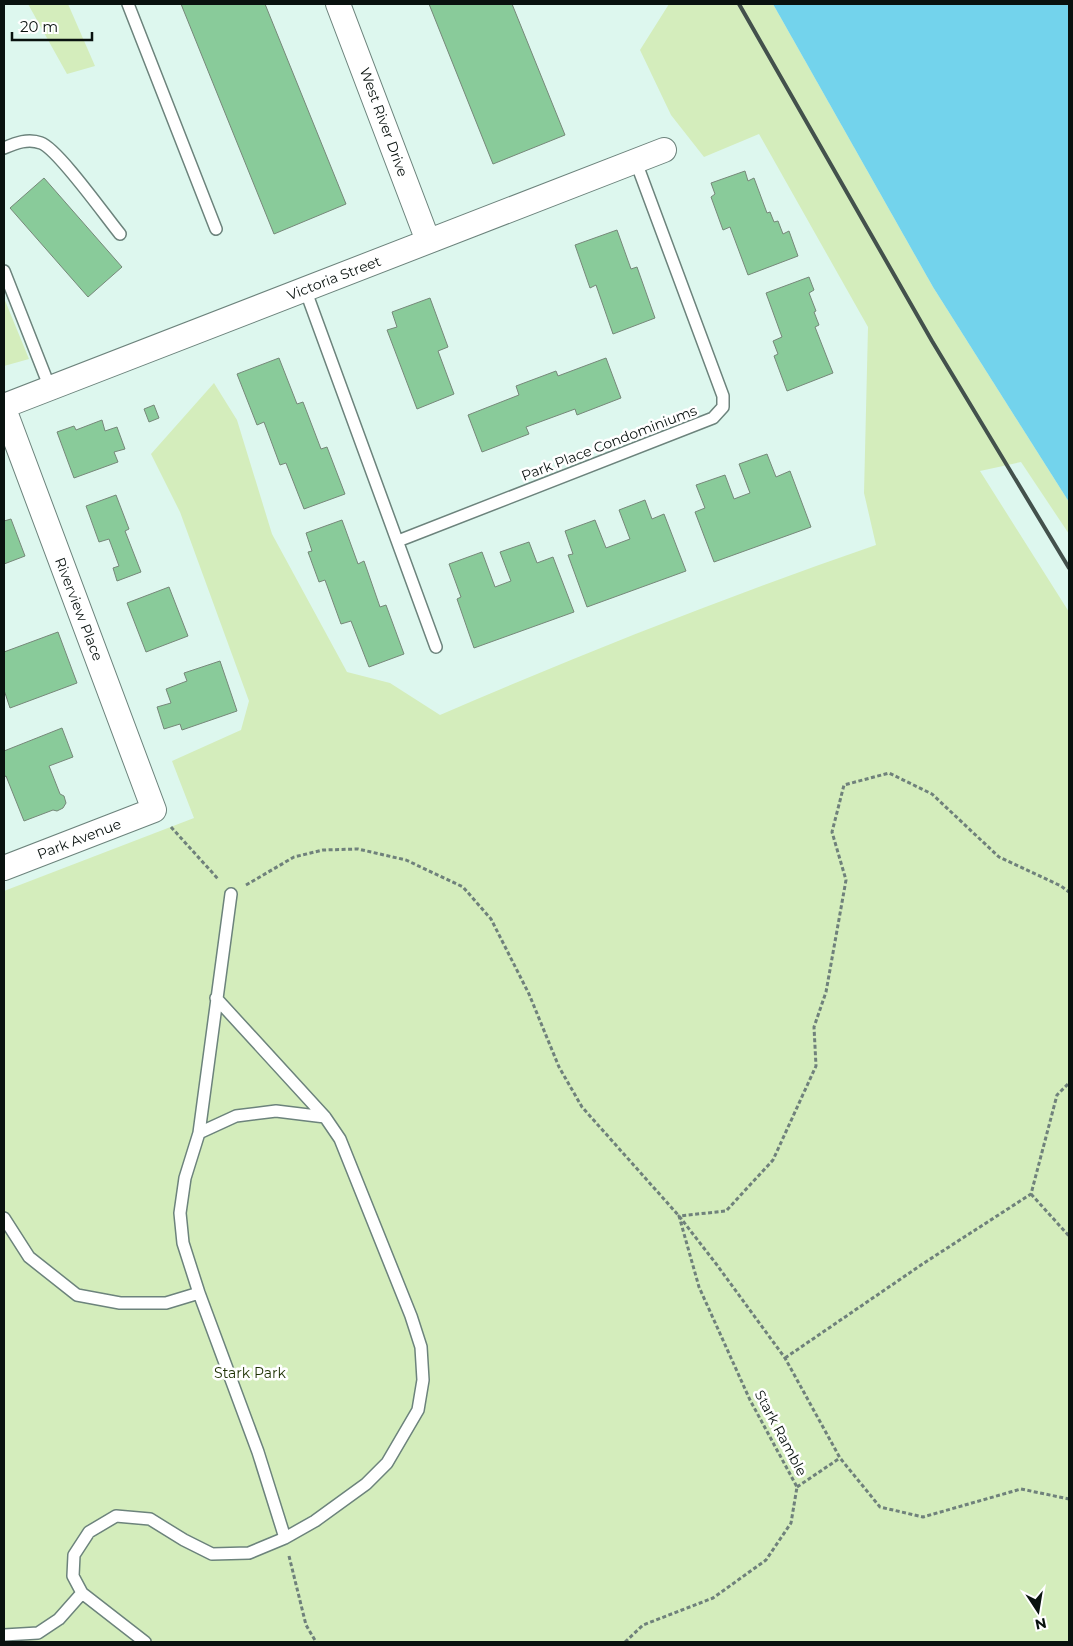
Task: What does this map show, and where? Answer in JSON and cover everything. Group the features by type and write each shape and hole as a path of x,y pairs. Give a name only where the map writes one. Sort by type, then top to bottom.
{"street":[{"name":"West River Drive","path":"338,4 428,241"},
{"name":"Victoria Street","path":"4,408 50,388 664,150"},
{"name":"Riverview Place","path":"4,408 154,810"},
{"name":"Park Avenue","path":"4,868 154,810"}],"lane":[{"path":"128,4 216,229"},
{"path":"4,148 24,140 42,143 58,156 120,234"},
{"name":"Park Place Condominiums","path":"398,540 713,418 723,407 723,396 636,162"},
{"path":"4,270 50,388"},
{"path":"305,289 436,647"},
{"path":"231,894 199,1133 185,1178 180,1213 183,1243 199,1293 258,1452 285,1538"},
{"path":"145,1642 82,1593 73,1576 74,1555 90,1532 116,1516 150,1519 184,1540 212,1554 249,1553 285,1538 315,1521 358,1489 387,1463 418,1410 423,1380 421,1347 411,1316 340,1139 325,1117 216,998"},
{"path":"199,1133 236,1116 276,1111 325,1117"},
{"path":"4,1218 29,1258 77,1295 120,1303 166,1303 199,1293"},
{"path":"4,1635 38,1633 59,1618 82,1593"}],"path":[{"path":"679,1216 726,1211 773,1160 816,1066 814,1027 826,992 846,880 832,832 844,785 889,773 932,794 999,857 1061,886 1069,892"},
{"path":"154,810 231,894 294,857 323,850 358,849 406,860 463,887 491,919 530,994 559,1068 582,1107 679,1216 785,1358 840,1458 880,1507 923,1516 1022,1489 1069,1498"},
{"path":"785,1358 924,1263 1031,1194 1057,1094 1069,1084"},
{"path":"1031,1194 1069,1236"},
{"name":"Stark Ramble","path":"625,1642 643,1625 713,1598 766,1560 791,1523 796,1487 750,1400 699,1287 679,1216"},
{"path":"796,1487 840,1458"},
{"path":"285,1538 306,1625 316,1642"}],"green space":[{"path":"28,4 68,4 95,66 67,74"},
{"name":"Stark Park","path":"669,4 773,4 933,287 1069,502 1069,534 1021,462 980,471 1069,612 1069,1642 4,1642 4,891 194,818 172,761 241,730 249,701 180,512 151,454 214,383 237,420 272,534 347,672 390,683 440,715 656,626 876,545 864,493 868,327 759,134 704,157 671,115 640,50"},
{"path":"4,298 29,359 4,366"}],"water":[{"path":"773,4 1069,4 1069,502 933,287"}],"building":[{"path":"181,4 265,4 346,204 274,234"},
{"path":"429,4 512,4 565,135 493,164"},
{"path":"745,171 748,181 754,178 767,213 770,212 774,222 778,221 783,234 789,231 798,256 748,275 730,227 723,230 711,197 715,194 711,183"},
{"path":"44,178 122,267 88,297 10,208"},
{"path":"617,230 631,269 637,267 655,318 613,334 596,285 590,288 575,245"},
{"path":"809,277 814,290 809,293 819,325 815,327 833,373 787,391 774,356 778,354 773,341 782,337 766,293"},
{"path":"430,298 448,347 438,351 454,394 417,409 387,330 397,327 392,312"},
{"path":"279,358 297,404 303,402 321,449 327,447 345,494 304,509 286,463 280,465 264,422 257,425 237,374"},
{"path":"606,358 621,398 577,415 575,409 526,427 529,434 482,452 468,415 519,395 516,386 556,371 558,376"},
{"path":"154,405 159,418 149,422 144,409"},
{"path":"102,420 105,431 117,427 125,449 114,452 118,462 74,478 57,432 74,426 76,430"},
{"path":"767,454 776,477 790,471 811,527 714,562 695,512 705,508 696,485 725,475 734,499 750,493 739,464"},
{"path":"116,495 129,529 125,531 141,572 117,581 113,568 119,566 109,539 99,542 86,506"},
{"path":"645,500 652,519 664,514 686,571 587,607 568,555 573,554 565,531 595,520 606,548 630,539 619,510"},
{"path":"11,519 25,556 4,564 4,521"},
{"path":"342,520 358,564 364,561 380,607 386,605 404,654 369,667 351,621 341,624 325,580 319,582 308,552 312,551 306,533"},
{"path":"529,542 537,563 553,557 574,612 474,648 457,599 461,597 449,564 482,552 495,587 511,581 500,552"},
{"path":"169,587 188,636 146,652 127,603"},
{"path":"58,632 77,683 10,708 4,690 4,652"},
{"path":"220,661 237,711 182,730 180,724 164,729 157,707 171,703 166,689 187,681 184,673"},
{"path":"62,728 73,757 49,766 60,794 64,796 66,803 63,808 57,811 53,810 24,821 6,776 4,777 4,751"}],"railway":[{"path":"739,4 932,341 1069,568"}]}
